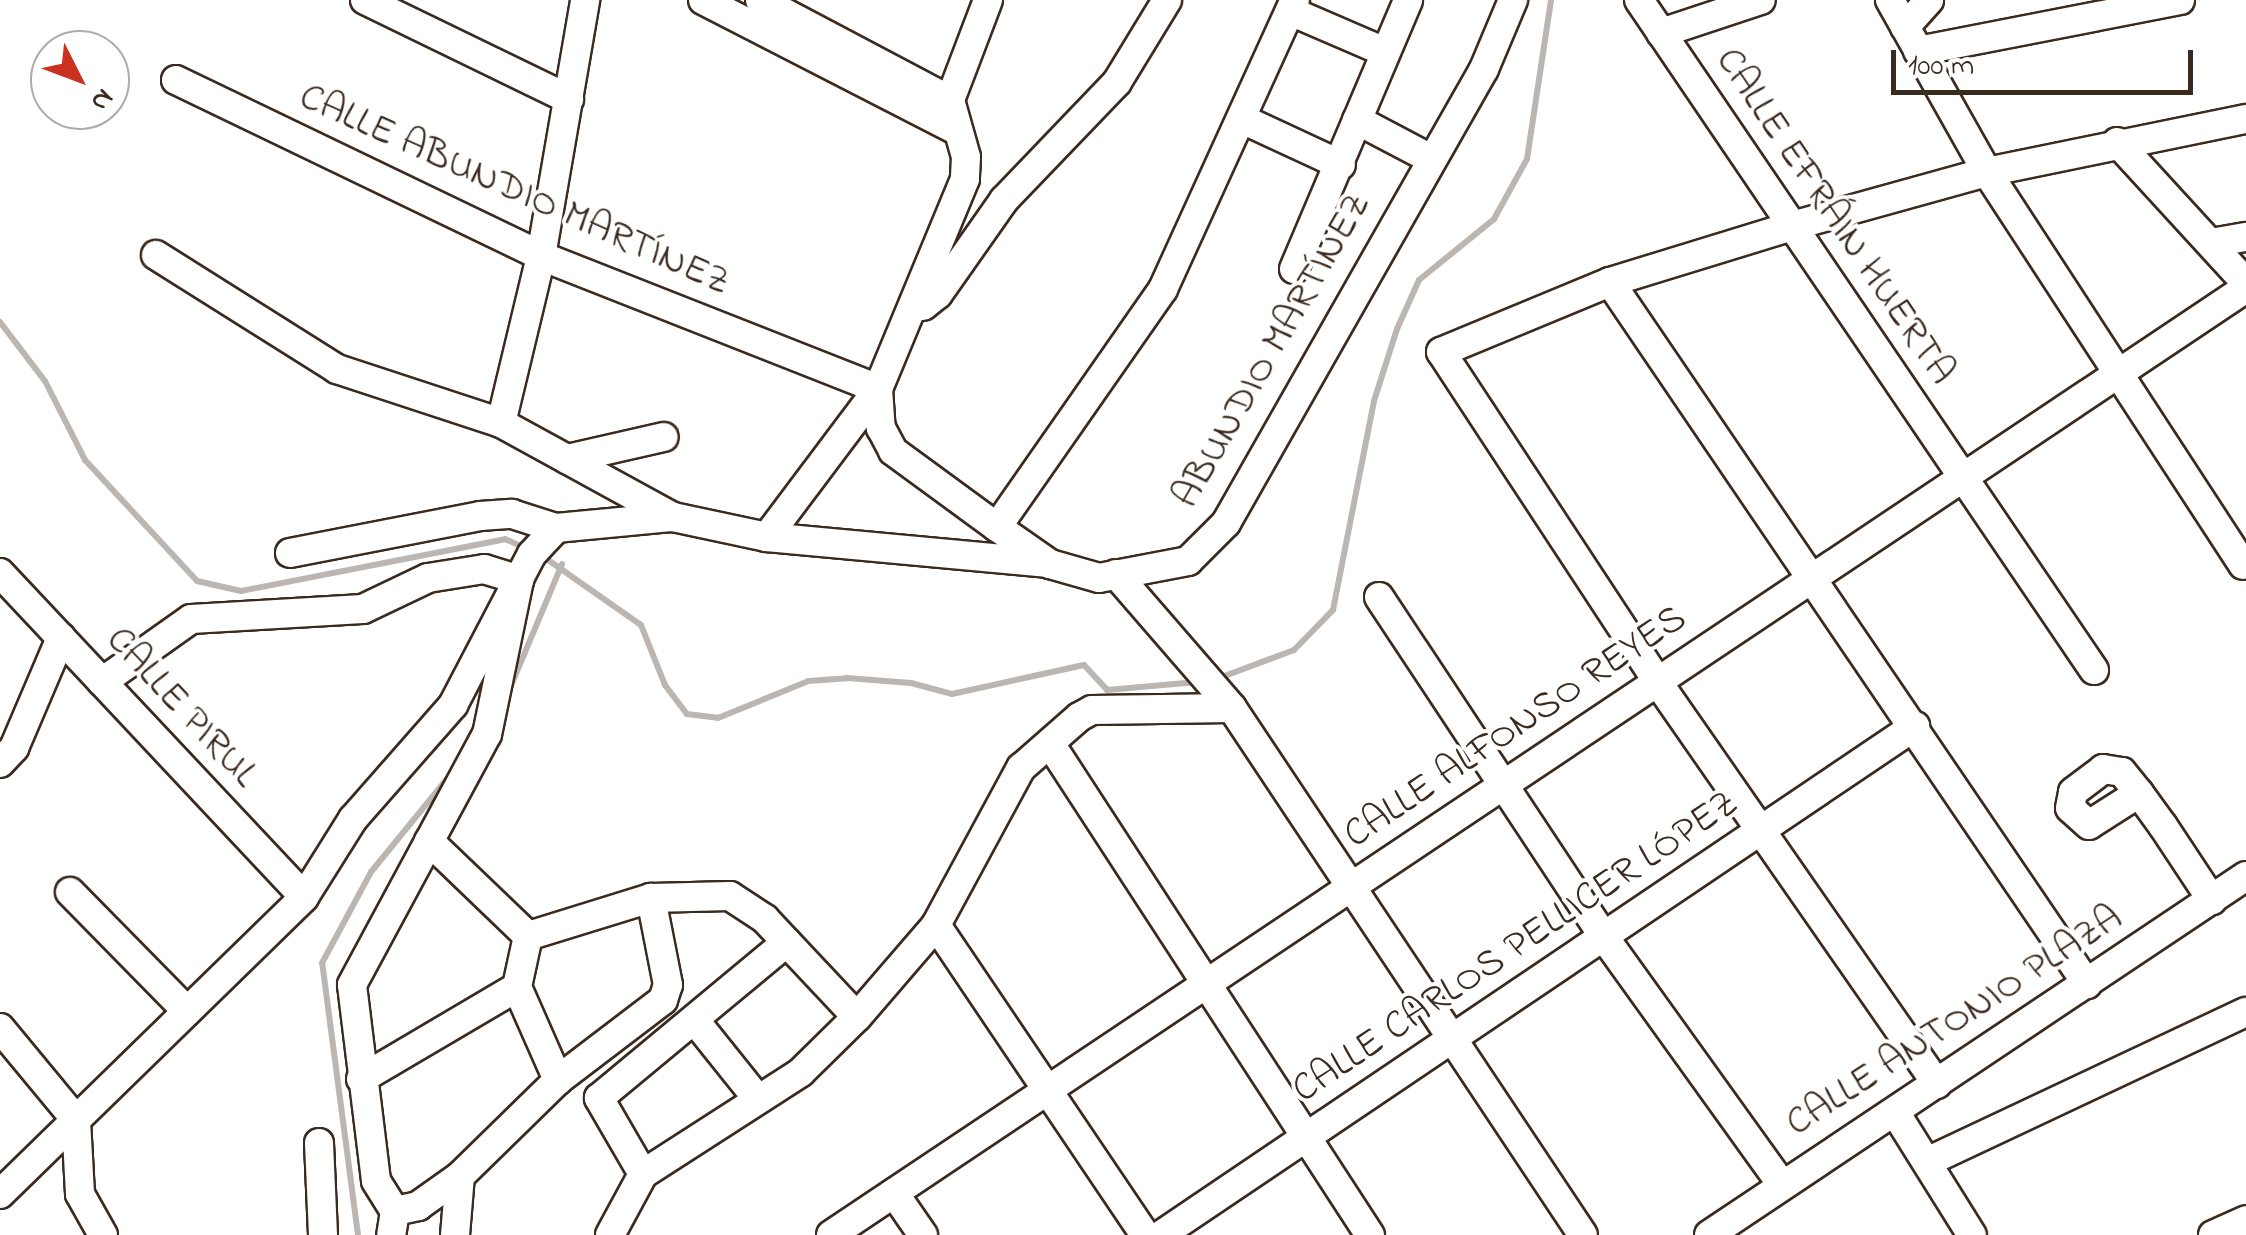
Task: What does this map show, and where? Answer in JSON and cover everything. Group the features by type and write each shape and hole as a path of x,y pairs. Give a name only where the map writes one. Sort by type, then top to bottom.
{"street":[{"path":"365,0 568,99"},
{"path":"501,423 541,256 585,0"},
{"path":"703,0 954,129"},
{"path":"914,312 938,294 1004,200 1117,82 1167,0"},
{"path":"1294,268 1408,0"},
{"name":"ABUNDIO MARTÍNEZ","path":"878,390 881,428 893,451 1050,564 1098,578 1188,561 1226,524 1484,68 1512,0"},
{"name":"CALLE EFRÁIN HUERTA","path":"1640,0 2094,670"},
{"path":"1661,34 1761,0"},
{"path":"1890,0 1986,172 2243,565"},
{"path":"1912,39 1929,0"},
{"path":"2054,24 2076,0"},
{"path":"1912,39 2054,24 2180,0"},
{"path":"763,1 950,100"},
{"path":"767,537 878,390 914,312 965,179 966,156 954,129 950,100 983,2"},
{"path":"996,528 1163,289 1292,6 1386,52"},
{"name":"CALLE ABUNDIO MARTÍNEZ","path":"176,80 541,256 878,390"},
{"path":"1242,119 1341,165"},
{"path":"1937,1084 1658,682 1441,352 1610,282 1792,226 1986,172 2116,142 2246,119"},
{"path":"1357,120 1431,159"},
{"path":"2116,142 2246,285"},
{"path":"2210,242 2246,237"},
{"path":"156,255 337,369 501,423 673,517 767,537 1050,564"},
{"path":"1610,282 2087,984"},
{"name":"CALLE ALFONSO REYES","path":"831,1235 2246,285"},
{"path":"567,459 664,436"},
{"path":"290,553 480,516 512,514 546,539"},
{"path":"0,1194 304,897 353,819 454,705 518,580 546,539 673,517"},
{"path":"102,682 191,619 363,609 428,578 484,569 518,580"},
{"name":"CALLE PIRUL","path":"0,573 304,897"},
{"path":"1116,574 1229,704 1583,1235"},
{"path":"518,580 487,734 352,984 376,1181 393,1223 460,1176 558,1080 663,1000 668,986 651,898"},
{"path":"1379,597 1604,936 1782,1184"},
{"path":"0,763 14,748 61,638"},
{"path":"610,1235 643,1174 756,1097 801,1072 857,1017 936,925 1021,768 1092,710 1229,704"},
{"name":"CALLE CARLOS PELLICER LÓPEZ","path":"1162,1235 1915,726"},
{"path":"1050,745 1202,986 1370,1235"},
{"path":"2139,793 2212,900"},
{"path":"429,841 528,936"},
{"name":"CALLE ANTONIO PLAZA","path":"1708,1235 2246,876"},
{"path":"70,892 187,1011"},
{"path":"528,936 651,898 730,896 778,932 857,1017"},
{"path":"936,925 1145,1235"},
{"path":"643,1174 600,1110 599,1098 696,1022 778,932"},
{"path":"528,936 517,987 558,1080"},
{"path":"361,1078 517,987"},
{"path":"1929,1161 2246,1012"},
{"path":"696,1022 756,1097"},
{"path":"0,1028 76,1120 80,1194 103,1235"},
{"path":"1895,1112 1972,1235"},
{"path":"320,1143 323,1235"},
{"path":"456,1235 460,1176"},
{"path":"894,1193 923,1235"},
{"path":"2213,1235 2246,1220"}],"waterway":[{"path":"1219,678 1294,650 1333,610 1374,401 1397,329 1419,280 1494,219 1527,159 1551,0"},
{"path":"0,322 45,381 85,460 197,581 241,591 505,539 525,548"},
{"path":"541,555 641,625 665,685 687,714 718,718 808,681 847,678 911,683 952,694 1084,665 1107,690 1197,682"},
{"path":"507,695 562,564"},
{"path":"358,1235 322,963 371,872 450,775"}]}
